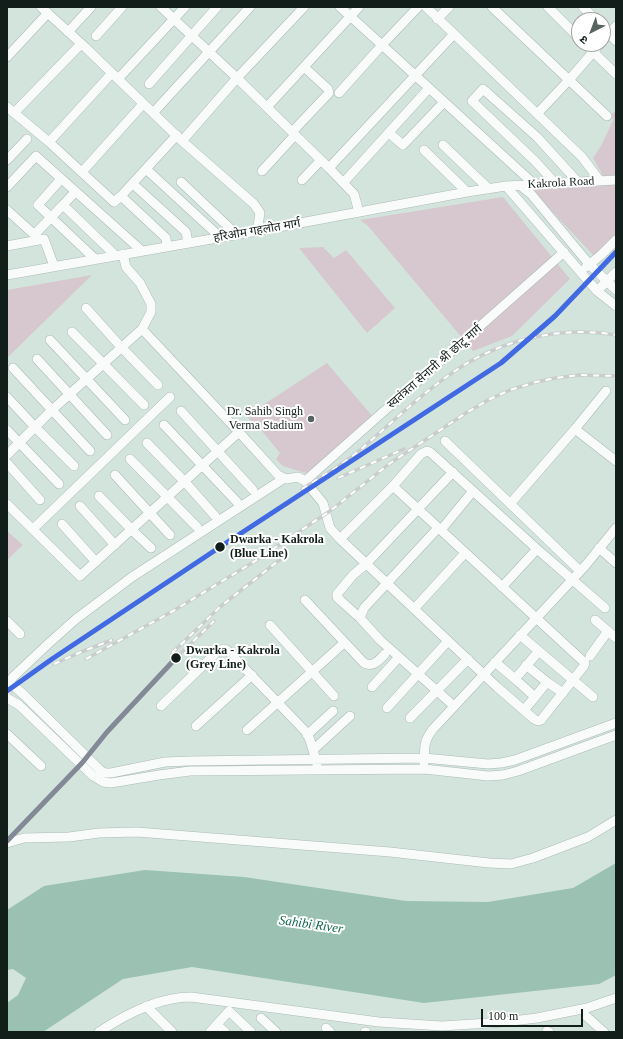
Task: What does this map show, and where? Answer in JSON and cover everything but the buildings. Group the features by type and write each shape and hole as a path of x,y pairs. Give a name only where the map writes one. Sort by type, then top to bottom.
{"street":[{"path":"68,32 91,7"},
{"path":"96,36 122,7"},
{"path":"161,7 237,78 344,182 354,194 359,212"},
{"path":"49,142 174,20 185,7"},
{"path":"149,84 217,7"},
{"path":"153,113 250,7"},
{"path":"7,107 49,142 114,202 146,169 180,138 304,7"},
{"path":"340,7 535,185"},
{"path":"267,107 360,7"},
{"path":"339,93 418,7"},
{"path":"426,7 453,35 582,158 600,181"},
{"path":"438,19 448,7"},
{"path":"492,7 607,116"},
{"path":"548,7 571,30"},
{"path":"7,57 44,10 143,104 254,204 260,213 257,231"},
{"path":"329,168 453,35"},
{"path":"14,113 81,44"},
{"path":"537,114 570,80 593,52 616,74"},
{"path":"262,171 329,93 328,89 304,68"},
{"path":"344,182 429,88"},
{"path":"556,184 535,161 472,101 483,89 537,138 578,182"},
{"path":"389,132 403,145 444,102"},
{"path":"82,172 143,104"},
{"path":"7,160 27,139"},
{"path":"443,145 489,189"},
{"path":"424,150 467,192"},
{"path":"7,187 36,156 142,251"},
{"path":"302,180 321,160"},
{"path":"146,169 220,237"},
{"path":"61,179 38,205 95,259"},
{"name":"Kakrola Road","path":"506,186 616,180"},
{"path":"181,182 238,235"},
{"path":"133,184 186,232 188,243"},
{"path":"506,186 597,291 616,306"},
{"name":"हरिओम गहलोत मार्ग","path":"7,275 506,186"},
{"path":"521,186 531,194 589,264 616,290"},
{"path":"7,246 37,237 51,217 75,192"},
{"path":"121,196 166,238 167,246"},
{"path":"7,455 34,426 142,329 151,312 152,304 140,283 126,268 119,255 63,205"},
{"path":"7,210 37,237 44,239 54,266"},
{"path":"580,271 601,255 616,240"},
{"name":"स्वतंत्रता सेनानी श्री छोटू मार्ग","path":"305,481 564,252"},
{"path":"597,291 616,272"},
{"path":"86,308 158,385"},
{"path":"142,329 278,475 286,479 298,477 305,481 323,503 328,524 340,539 496,687 534,719 538,721 541,720 582,669 585,663 393,486"},
{"path":"72,332 102,364 144,404"},
{"path":"50,340 125,420"},
{"path":"37,359 68,395 107,435"},
{"path":"13,368 90,452"},
{"path":"510,504 576,430 606,391"},
{"path":"7,397 74,466"},
{"path":"33,530 170,397"},
{"path":"181,411 253,490"},
{"path":"164,425 237,502"},
{"path":"7,430 59,484"},
{"path":"576,430 616,461"},
{"path":"7,504 80,576 239,432"},
{"path":"445,441 580,571"},
{"path":"147,443 185,482 215,516"},
{"path":"340,539 393,486 421,454 427,450 604,608"},
{"path":"130,459 197,527"},
{"path":"7,463 40,500"},
{"path":"453,472 366,564 353,575 337,594 337,597 360,618 380,640 454,706"},
{"path":"115,475 170,535"},
{"path":"7,687 13,677 76,619 132,577 283,478"},
{"path":"360,618 364,608 440,529 473,491"},
{"path":"99,496 151,548"},
{"path":"80,506 115,545"},
{"path":"62,524 96,562"},
{"path":"424,769 424,744 428,736 535,618 580,571 616,528"},
{"path":"599,548 616,563"},
{"path":"502,587 537,549"},
{"path":"414,609 465,553"},
{"path":"304,600 364,663 372,665 385,654"},
{"path":"590,656 613,633 595,620"},
{"path":"7,621 20,634"},
{"path":"270,625 334,696"},
{"path":"520,635 593,697"},
{"path":"387,708 448,641"},
{"path":"247,730 278,704 344,643"},
{"path":"160,706 217,652 224,649 227,650 307,735 318,771"},
{"path":"514,679 539,651"},
{"path":"372,687 399,657"},
{"path":"410,718 468,659"},
{"path":"495,662 535,697"},
{"path":"526,666 563,693"},
{"path":"196,726 252,675"},
{"path":"524,710 547,682"},
{"path":"7,687 15,687 23,694 100,770 105,773 165,762 314,754 424,758 501,764 616,723"},
{"path":"7,698 19,705 93,776 102,782 111,783 190,771 424,769 488,776 503,775 616,735"},
{"path":"307,735 333,711"},
{"path":"314,754 350,716"},
{"path":"7,734 41,766"},
{"path":"57,742 64,734"},
{"path":"7,843 24,838 69,837 99,833 137,832 390,852 489,864 511,864 533,858 588,837 616,820"},
{"path":"99,1032 146,1006 177,997 191,997 379,1022 442,1026 504,1022 537,1018 587,1008 616,998"},
{"path":"146,1006 172,1032"},
{"path":"210,1032 229,1011 250,1032"},
{"path":"586,1016 604,1032"},
{"path":"261,1018 276,1032"},
{"path":"217,1025 225,1032"}],"shaded area":[{"path":"616,110 616,176 603,176 593,158 602,144 614,118 606,121"},
{"path":"611,184 616,185 616,234 594,256 531,189"},
{"path":"503,197 570,279 512,336 473,351 368,226 360,220"},
{"path":"323,247 334,258 346,250 395,308 367,333 299,248"},
{"path":"92,275 7,358 7,290"},
{"name":"Dr. Sahib Singh Verma Stadium","path":"327,363 374,418 314,470 305,473 283,466 276,459 280,453 261,430 246,416"},
{"path":"7,531 23,545 7,560"}],"water":[{"name":"Sahibi River","path":"616,863 616,975 599,984 424,1003 192,967 123,979 43,1032 7,1032 7,1003 18,995 26,978 13,969 7,970 7,910 44,886 145,870 244,877 406,901 488,902 573,888"}],"railway":[{"path":"302,489 353,455 436,384 464,365 481,356 518,341 537,336 577,332 616,335"},
{"path":"86,659 173,611 252,563 330,511 389,464 466,413 490,399 510,390 556,378 579,375 616,376"},
{"path":"338,478 404,449"},
{"path":"172,653 221,606 282,558"},
{"path":"176,658 214,621"},
{"path":"54,664 112,640"}],"transit line":[{"path":"7,691 52,659 220,547 501,363 555,316 616,252"},
{"path":"7,841 82,763 107,732 176,658"}],"place":[{"name":"Dr. Sahib Singh Verma Stadium","path":"311,419"},
{"name":"Dwarka - Kakrola (Blue Line)","path":"220,547"},
{"name":"Dwarka - Kakrola (Grey Line)","path":"176,658"}]}
